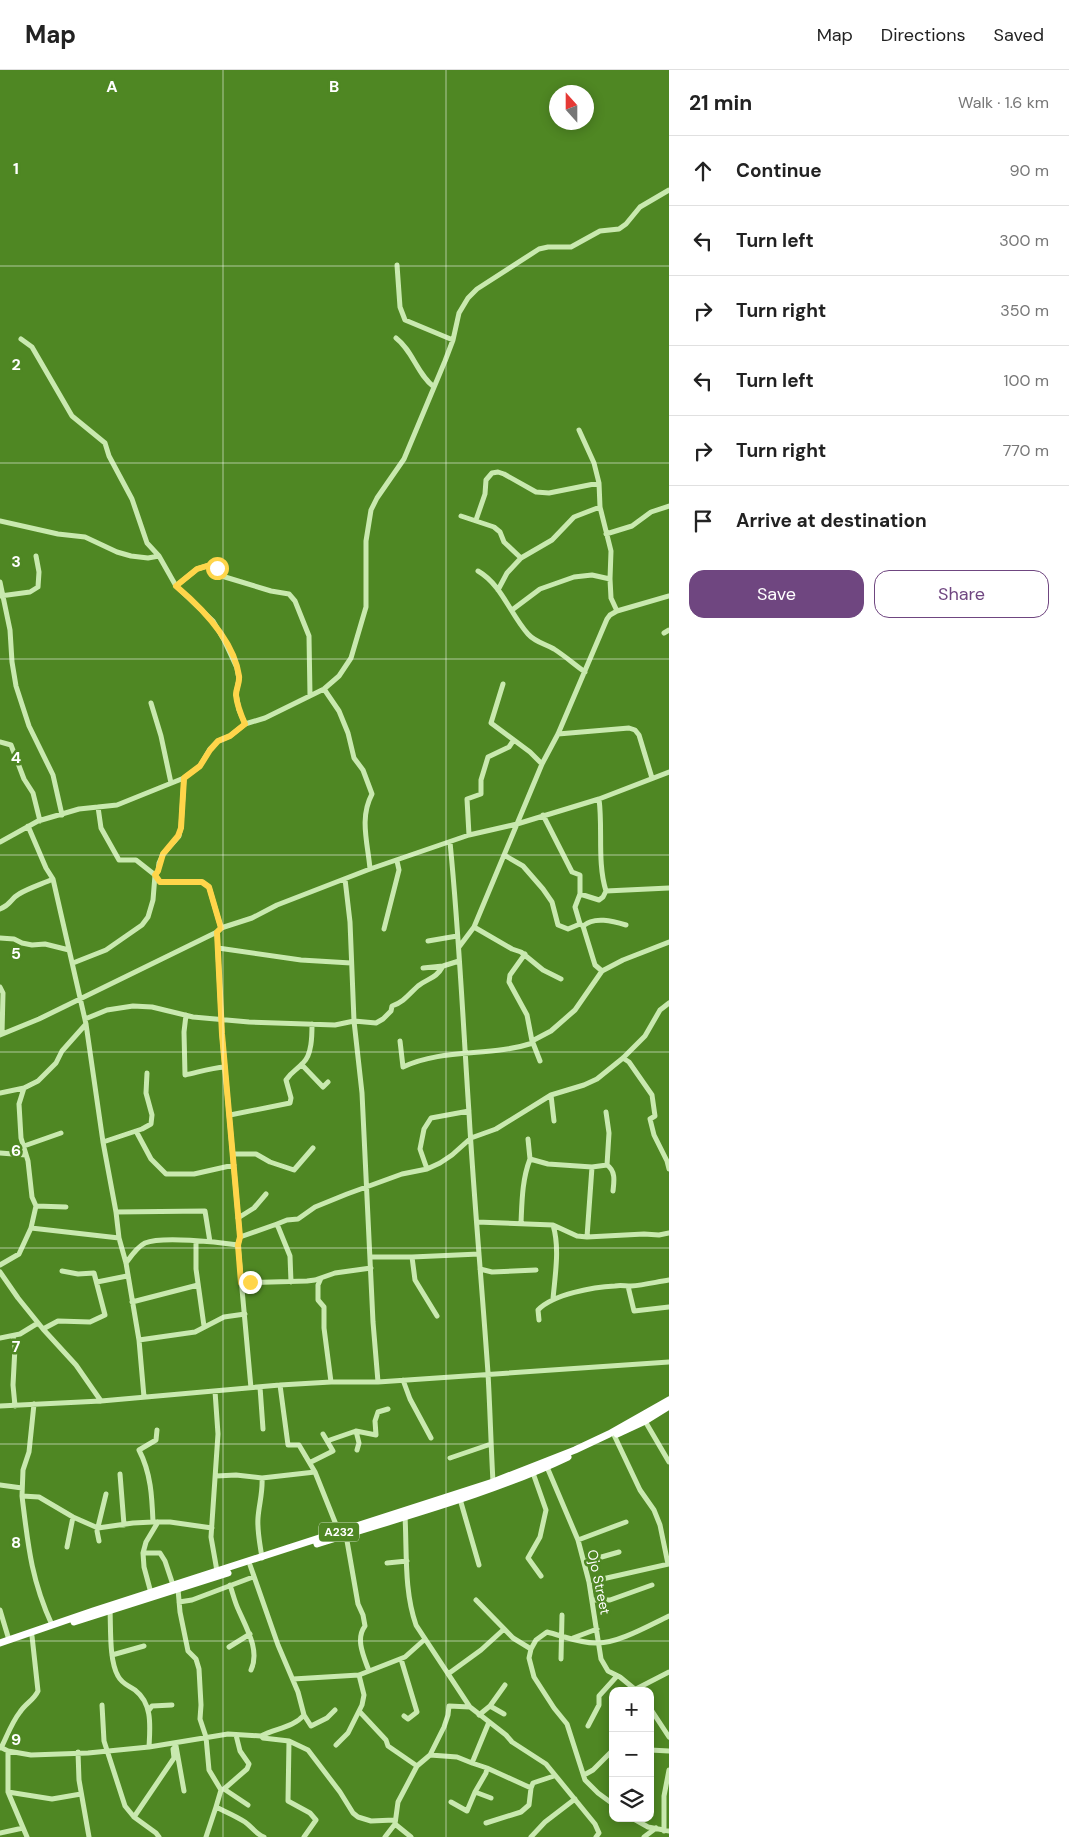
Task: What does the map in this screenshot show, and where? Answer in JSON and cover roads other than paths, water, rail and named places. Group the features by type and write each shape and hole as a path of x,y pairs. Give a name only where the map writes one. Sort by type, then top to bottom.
{"highway":[{"name":"A232","path":"218,1574 262,1558 433,1504 493,1482 584,1446 669,1400"},
{"name":"A232","path":"0,1647 176,1587 250,1565 342,1533 405,1516 433,1504 460,1499 533,1473 614,1436 669,1406"},
{"name":"A232","path":"0,1643 151,1593 176,1587"}],"street":[{"path":"0,842 40,821 79,809 117,805 170,782 184,778 200,766 218,741 230,736 245,724 265,718 324,689 339,676 351,658 366,607 366,541 371,510 404,459 453,340 459,313 468,298 477,289 539,250 548,247 571,247 600,231 619,229 626,224 640,207 669,190"},
{"path":"397,265 400,307 405,320 453,340"},
{"path":"396,338 413,357 426,380 434,387"},
{"path":"21,339 32,348 72,416 104,443 132,499 147,543 159,556 176,586 213,621 232,654 237,668 239,679 236,694 239,710 245,724"},
{"path":"579,430 594,463 600,483 600,508 612,551 611,598 617,611"},
{"path":"476,520 485,494 486,480 492,473 504,474 536,492 549,493 600,483"},
{"path":"606,534 632,526 651,512 669,506"},
{"path":"498,590 507,573 521,558 552,540 574,517 600,508"},
{"path":"461,516 494,527 500,532 504,542 521,558"},
{"path":"0,521 58,534 85,537 131,556 148,558 159,556"},
{"path":"1,596 30,592 38,587 36,556"},
{"path":"176,586 197,569 210,565 217,568 225,577 238,582 289,594 294,601 309,636 310,696"},
{"path":"478,571 498,590 527,633 537,642 554,649 585,672"},
{"path":"512,610 540,589 574,577 592,575 610,579"},
{"path":"0,582 1,596 10,630 16,686 29,726 53,775 62,815"},
{"path":"458,947 474,927 542,764 558,734 607,619 617,611 669,596"},
{"path":"503,684 491,723 530,752 542,764"},
{"path":"324,689 339,711 348,733 354,758 363,770 372,794 366,811 365,828 370,869"},
{"path":"151,703 161,736 170,782"},
{"path":"558,734 630,728 635,730 639,735 652,778"},
{"path":"469,835 467,799 481,794 481,780 488,757 509,747 513,741"},
{"path":"0,742 10,744 16,755 24,779 33,793 40,821"},
{"path":"0,987 3,993 1,1035 80,1000 219,930 252,918 277,905 370,869 469,835 517,824 599,799 669,772"},
{"path":"73,963 106,950 142,925 151,910 155,875 163,854 178,836 181,828 184,778"},
{"path":"580,894 599,900 606,891 601,843 602,816 599,799"},
{"path":"98,807 101,828 119,860 136,860 155,875 160,882 202,882 206,883 209,887 219,930 218,948 225,1067 234,1154 240,1237 238,1245 251,1388"},
{"path":"543,815 572,872 580,875 580,894 575,907 594,965 602,971"},
{"path":"28,826 46,868 53,879 85,1022 119,1238 126,1262 140,1340 144,1397"},
{"path":"450,842 488,1374 493,1482"},
{"path":"504,855 523,866 543,889 552,902 558,925 568,929 601,920 626,925"},
{"path":"384,929 399,870 397,861"},
{"path":"0,909 10,904 20,894 53,879"},
{"path":"345,879 350,922 354,1021 362,1093 373,1322 378,1382"},
{"path":"606,891 669,888"},
{"path":"474,927 524,954 543,970 561,979"},
{"path":"428,941 457,936"},
{"path":"0,938 14,938 22,943 32,945 45,944 68,950"},
{"path":"400,1041 402,1067 424,1058 521,1047 551,1031 574,1010 602,971 623,960 669,942"},
{"path":"218,948 301,960 351,963"},
{"path":"524,954 509,978 512,988 516,992 527,1016 532,1042 540,1061"},
{"path":"423,968 443,966 459,961"},
{"path":"0,1093 24,1088 38,1081 52,1068 85,1022 107,1010 133,1006 152,1007 186,1015 268,1024 334,1025 354,1021 376,1023 383,1019 392,1006 400,1004 420,985 437,975 443,966"},
{"path":"240,1237 287,1220 298,1219 315,1207 367,1187 415,1170 427,1169 452,1155 471,1138 496,1129 551,1095 584,1085 597,1078 623,1058 645,1036 660,1010 669,1004"},
{"path":"186,1015 184,1032 185,1075 212,1068 225,1067"},
{"path":"230,1114 290,1103 291,1098 286,1080 297,1066 302,1065 307,1057 312,1036 312,1024"},
{"path":"623,1058 629,1062 652,1095 655,1116 650,1119 654,1135 669,1169"},
{"path":"302,1065 322,1087 328,1082"},
{"path":"103,1142 151,1124 152,1115 146,1093 147,1073"},
{"path":"0,1266 19,1254 31,1228 36,1206 32,1197 26,1155 21,1138 20,1104 24,1088"},
{"path":"551,1095 554,1121"},
{"path":"427,1169 420,1148 424,1129 431,1118 469,1112"},
{"path":"606,1112 609,1133 607,1165"},
{"path":"136,1131 151,1159 166,1174 194,1174 234,1165"},
{"path":"24,1146 61,1133"},
{"path":"521,1223 523,1185 530,1159 528,1139"},
{"path":"234,1154 256,1154 270,1162 294,1170 312,1148"},
{"path":"0,1153 26,1155"},
{"path":"530,1159 548,1164 592,1167 607,1165 612,1168 614,1178 613,1191"},
{"path":"587,1237 592,1167"},
{"path":"238,1218 254,1208 266,1194"},
{"path":"36,1206 66,1207"},
{"path":"116,1212 205,1211 210,1242"},
{"path":"477,1222 553,1225 577,1236 587,1237 659,1235 669,1233"},
{"path":"277,1224 290,1256 291,1282"},
{"path":"553,1225 556,1233 553,1299"},
{"path":"31,1228 119,1238"},
{"path":"556,1233 563,1230"},
{"path":"126,1262 142,1244 153,1240 196,1241 238,1245"},
{"path":"196,1241 198,1285 204,1326"},
{"path":"371,1257 412,1258 479,1254"},
{"path":"412,1258 415,1280 437,1316"},
{"path":"241,1283 315,1280 335,1273 371,1268"},
{"path":"480,1269 492,1272 536,1270"},
{"path":"43,1329 58,1321 90,1322 105,1315 94,1273 78,1274 62,1271"},
{"path":"0,1272 38,1323 76,1365 101,1401"},
{"path":"97,1282 127,1276"},
{"path":"321,1278 318,1285 318,1300 324,1307 324,1328 331,1382"},
{"path":"539,1320 538,1310 553,1299 591,1289 669,1280"},
{"path":"132,1302 198,1285"},
{"path":"628,1286 634,1311 669,1307"},
{"path":"140,1340 195,1332 224,1317 245,1314"},
{"path":"0,1338 20,1334 38,1323"},
{"path":"13,1336 15,1347 12,1385 15,1406"},
{"path":"0,1406 101,1401 280,1385 378,1382 669,1362"},
{"path":"403,1380 414,1407 431,1438"},
{"path":"280,1385 288,1446 300,1445 311,1462 342,1533 356,1596 363,1614 365,1626 361,1632 361,1649 369,1670"},
{"path":"260,1387 263,1429"},
{"path":"214,1391 218,1434 211,1537 218,1574 223,1588"},
{"path":"34,1404 29,1452 23,1470 22,1496 32,1570 52,1625"},
{"path":"327,1442 356,1431 376,1435 376,1416 378,1412 388,1409"},
{"path":"644,1421 669,1462"},
{"path":"151,1593 144,1567 143,1553 156,1522 151,1484 146,1464 139,1450 156,1440 157,1430"},
{"path":"356,1431 359,1443 357,1450"},
{"path":"311,1462 333,1451 323,1434"},
{"path":"589,1582 668,1564 660,1525 654,1510 640,1490 614,1436"},
{"path":"450,1458 491,1444"},
{"name":"Ojo Street","path":"547,1467 578,1540 589,1582 598,1644 604,1666 608,1671 633,1687"},
{"path":"216,1476 236,1475 262,1478 315,1472"},
{"path":"533,1473 546,1510 540,1536 528,1558 542,1576"},
{"path":"120,1474 124,1525"},
{"path":"262,1478 258,1520 258,1536 262,1558"},
{"path":"0,1486 22,1488"},
{"path":"99,1541 98,1528 106,1494"},
{"path":"22,1496 39,1497 73,1517 98,1528 156,1522 212,1528"},
{"path":"460,1499 479,1565"},
{"path":"405,1516 408,1561 407,1588 412,1613 424,1640 470,1706 512,1742 546,1764 595,1824 599,1833 596,1837"},
{"path":"67,1547 73,1517"},
{"path":"578,1540 626,1522"},
{"path":"584,1562 619,1552"},
{"path":"143,1553 160,1553 176,1587 188,1651 196,1659 199,1669 200,1720 206,1737 209,1770 223,1790 248,1805"},
{"path":"387,1563 408,1561"},
{"path":"250,1565 278,1645 293,1678 304,1714 311,1726 327,1718 335,1710"},
{"path":"179,1602 192,1600 253,1577"},
{"path":"230,1585 239,1612 250,1634 255,1663 252,1670"},
{"path":"592,1600 610,1600 652,1585"},
{"path":"476,1600 503,1630 531,1649"},
{"path":"0,1610 9,1640"},
{"path":"110,1611 112,1655 116,1674 123,1684 140,1695 149,1710 149,1747"},
{"path":"561,1659 562,1615"},
{"path":"609,1801 598,1794 585,1780 567,1724 534,1677 529,1658 531,1649 536,1640 547,1632 598,1644 632,1634 669,1616"},
{"path":"572,1638 597,1629"},
{"path":"448,1674 481,1650 503,1630"},
{"path":"229,1647 250,1634"},
{"path":"32,1636 38,1691 34,1699 27,1703 19,1712 0,1748 31,1754 107,1752 175,1745 206,1737 236,1735 261,1736 263,1738 289,1741 308,1750 353,1813 358,1817 371,1821 394,1822 410,1837"},
{"path":"293,1678 359,1675 401,1659 424,1640"},
{"path":"112,1655 144,1646"},
{"path":"401,1659 417,1712 408,1718 404,1716"},
{"path":"642,1687 669,1672"},
{"path":"336,1745 348,1733 359,1712 364,1695 359,1675"},
{"path":"588,1726 599,1705 599,1696 617,1676"},
{"path":"479,1715 490,1706 504,1685"},
{"path":"102,1705 104,1740 125,1806 134,1817 157,1836"},
{"path":"149,1710 152,1706 172,1705"},
{"path":"385,1837 394,1822 398,1802 417,1766 430,1755 444,1727 449,1706 470,1706"},
{"path":"490,1706 504,1714"},
{"path":"359,1712 386,1740 388,1746 417,1766"},
{"path":"261,1736 299,1721 304,1714"},
{"path":"654,1714 669,1737"},
{"path":"472,1762 488,1722"},
{"path":"206,1837 223,1790 247,1769 249,1764 240,1751 236,1735"},
{"path":"289,1741 288,1800 310,1813 316,1820 304,1837"},
{"path":"175,1745 180,1760 184,1791"},
{"path":"134,1817 174,1758 173,1749 175,1745"},
{"path":"654,1750 669,1751"},
{"path":"8,1751 8,1792 26,1837"},
{"path":"78,1752 89,1837"},
{"path":"584,1775 593,1770 609,1754"},
{"path":"430,1755 457,1757 487,1768 530,1788"},
{"path":"451,1802 467,1811 487,1768"},
{"path":"639,1822 648,1827 666,1831 664,1796 669,1770"},
{"path":"486,1823 521,1812 529,1806 530,1788 533,1783 554,1776"},
{"path":"8,1792 52,1799 82,1794"},
{"path":"475,1792 491,1798"},
{"path":"531,1837 546,1822 575,1799"},
{"path":"216,1807 233,1815 264,1837"},
{"path":"0,1834 23,1828"},
{"path":"644,1837 656,1828"}]}
